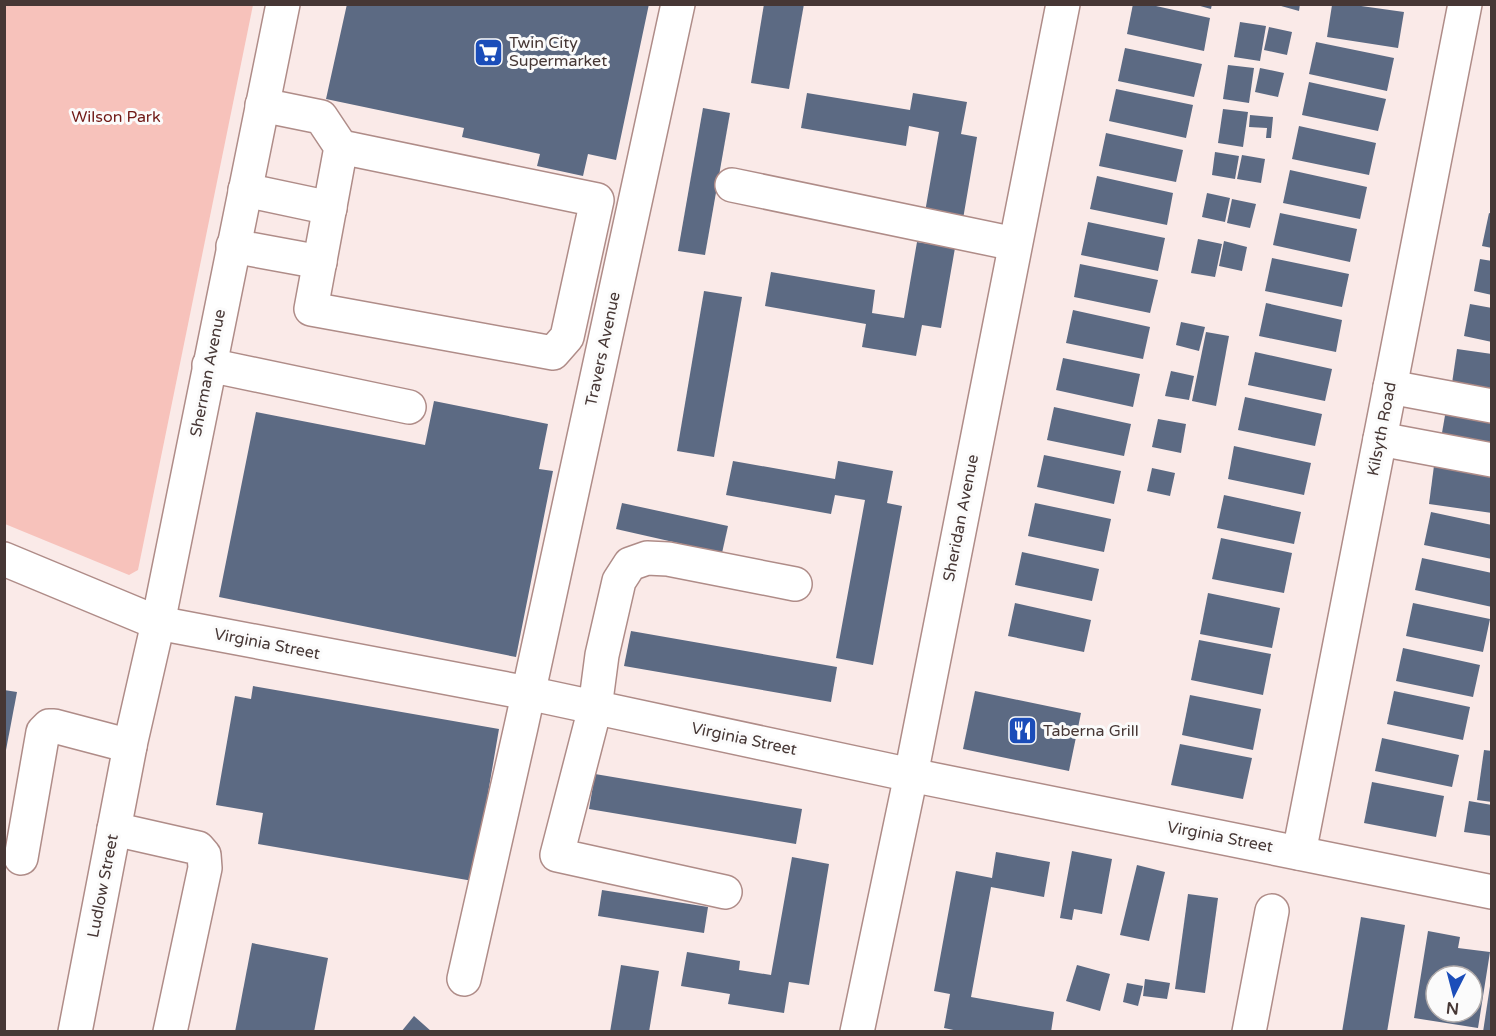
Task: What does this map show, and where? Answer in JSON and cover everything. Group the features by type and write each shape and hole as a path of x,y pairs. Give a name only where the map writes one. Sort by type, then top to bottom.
{"street":[{"name":"Sherman Avenue","path":"130,743 158,623 283,4"},
{"name":"Travers Avenue","path":"464,979 678,4"},
{"name":"Sheridan Avenue","path":"857,1032 911,775 1064,4"},
{"name":"Kilsyth Road","path":"1299,853 1465,4"},
{"path":"262,105 321,117 341,147 311,309 553,354 567,338 597,200"},
{"path":"341,147 633,208"},
{"path":"732,186 1015,244"},
{"path":"245,190 330,208"},
{"path":"233,246 320,262"},
{"path":"209,365 409,407"},
{"path":"1390,387 1491,406"},
{"path":"1380,439 1491,460"},
{"path":"726,892 557,855 595,708 602,656 619,581 630,564 647,558 668,559 795,584"},
{"name":"Virginia Street","path":"4,559 158,623 528,693 911,775 1491,892"},
{"path":"21,858 43,732 49,726 54,726 130,743"},
{"name":"Ludlow Street","path":"75,1032 130,743"},
{"path":"114,829 198,848 204,855 205,868 170,1032"},
{"path":"1249,1032 1272,911"}],"green space":[{"name":"Wilson Park","path":"4,5 253,5 138,570 129,575 5,524"}],"building":[{"name":"Twin City Supermarket","path":"347,4 649,4 616,160 588,154 583,176 537,166 540,154 462,137 464,128 326,99"},
{"path":"764,4 804,4 789,89 751,83"},
{"path":"1133,4 1147,4 1210,18 1204,51 1127,34"},
{"path":"1193,4 1212,4 1211,9"},
{"path":"1274,4 1300,4 1299,11"},
{"path":"1332,5 1354,5 1404,12 1398,48 1327,37"},
{"path":"1240,22 1266,26 1260,61 1234,57"},
{"path":"1269,27 1292,32 1287,55 1264,50"},
{"path":"1316,42 1394,58 1387,91 1309,74"},
{"path":"1125,48 1202,64 1194,97 1118,81"},
{"path":"1228,65 1254,68 1249,103 1223,99"},
{"path":"1260,68 1284,73 1278,97 1255,92"},
{"path":"1309,82 1386,99 1378,131 1302,115"},
{"path":"1116,89 1193,105 1186,138 1109,121"},
{"path":"807,93 910,110 913,93 967,102 961,134 977,137 963,219 925,212 939,132 909,126 906,146 801,128"},
{"path":"703,108 730,113 705,255 678,251"},
{"path":"1223,109 1248,112 1243,147 1218,143"},
{"path":"1250,115 1273,117 1271,138 1266,138 1267,128 1249,127"},
{"path":"1299,126 1376,143 1369,175 1292,159"},
{"path":"1106,133 1183,150 1176,182 1099,166"},
{"path":"1215,152 1239,156 1235,179 1212,175"},
{"path":"1242,155 1265,159 1261,183 1237,179"},
{"path":"1290,170 1367,187 1360,219 1283,203"},
{"path":"1097,176 1173,193 1167,225 1090,209"},
{"path":"1207,193 1230,198 1225,222 1202,217"},
{"path":"1232,199 1256,204 1250,228 1227,223"},
{"path":"1280,213 1357,229 1350,262 1273,245"},
{"path":"1489,213 1492,214 1492,248 1482,246"},
{"path":"1088,222 1165,238 1158,271 1081,255"},
{"path":"1198,239 1222,244 1215,277 1191,273"},
{"path":"1224,241 1247,247 1242,271 1219,266"},
{"path":"917,242 955,248 941,328 922,325 916,356 862,347 866,324 765,306 771,272 875,290 872,313 904,318"},
{"path":"1272,258 1349,274 1342,307 1265,291"},
{"path":"1480,259 1492,261 1492,295 1474,291"},
{"path":"1080,264 1158,280 1150,313 1074,297"},
{"path":"704,291 742,297 714,457 677,451"},
{"path":"1266,303 1342,320 1336,352 1259,336"},
{"path":"1470,304 1492,308 1492,342 1464,336"},
{"path":"1073,310 1150,327 1143,359 1066,343"},
{"path":"1181,322 1205,327 1199,351 1176,345"},
{"path":"1206,332 1229,336 1216,406 1192,401"},
{"path":"1457,349 1492,354 1492,404 1450,397"},
{"path":"1255,352 1332,369 1325,401 1248,385"},
{"path":"1063,358 1140,374 1133,407 1056,390"},
{"path":"1171,371 1194,376 1189,400 1165,396"},
{"path":"1245,397 1322,414 1315,446 1238,430"},
{"path":"434,401 548,424 539,469 553,471 516,657 219,597 256,412 425,445"},
{"path":"1447,404 1492,411 1492,458 1439,450"},
{"path":"1054,407 1131,424 1124,456 1047,440"},
{"path":"1158,419 1186,424 1181,453 1152,447"},
{"path":"1234,446 1311,463 1304,495 1228,479"},
{"path":"1044,455 1121,471 1114,504 1037,487"},
{"path":"1435,458 1492,465 1492,513 1429,504"},
{"path":"733,461 835,479 838,461 893,471 887,503 902,506 873,665 836,658 865,500 835,495 831,514 726,495"},
{"path":"1152,468 1175,473 1170,496 1147,491"},
{"path":"1224,495 1301,512 1294,544 1217,528"},
{"path":"622,503 728,526 722,553 616,529"},
{"path":"1035,503 1111,519 1104,552 1028,536"},
{"path":"1431,512 1492,525 1492,559 1424,545"},
{"path":"1221,538 1292,553 1284,593 1212,579"},
{"path":"1022,552 1099,569 1092,601 1015,585"},
{"path":"1422,558 1492,573 1492,607 1415,590"},
{"path":"1208,593 1280,608 1272,648 1200,634"},
{"path":"1015,603 1091,620 1084,652 1008,636"},
{"path":"1413,603 1490,619 1483,652 1406,636"},
{"path":"631,631 837,667 831,702 624,666"},
{"path":"1199,640 1271,654 1263,695 1191,680"},
{"path":"1403,648 1480,665 1473,697 1396,681"},
{"path":"253,686 499,729 473,881 258,844 263,813 216,805 235,696 251,699"},
{"path":"4,690 17,692 6,750 4,750"},
{"name":"Taberna Grill","path":"975,691 1081,713 1069,771 963,749"},
{"path":"1394,691 1470,707 1463,740 1387,724"},
{"path":"1190,695 1261,709 1253,750 1182,735"},
{"path":"1382,738 1459,755 1452,787 1375,771"},
{"path":"1180,744 1252,758 1243,799 1171,785"},
{"path":"1484,750 1492,751 1492,802 1477,800"},
{"path":"595,774 802,809 796,844 589,809"},
{"path":"1372,782 1444,796 1436,837 1364,823"},
{"path":"1469,801 1492,805 1492,836 1464,832"},
{"path":"1072,851 1112,859 1102,914 1074,909 1072,920 1060,918"},
{"path":"996,852 1050,862 1044,897 991,887 971,997 1054,1012 1051,1032 963,1032 944,1028 950,994 934,991 956,871 992,878"},
{"path":"792,857 829,864 809,985 789,982 784,1013 728,1004 730,994 681,986 687,952 740,961 739,970 771,975"},
{"path":"1137,865 1165,872 1149,941 1120,935"},
{"path":"602,890 708,907 704,933 598,916"},
{"path":"1188,894 1218,898 1205,993 1175,989"},
{"path":"1361,917 1405,925 1387,1032 1342,1032"},
{"path":"1428,931 1460,937 1458,948 1490,952 1484,990 1484,964 1424,964 1424,1020 1414,1018"},
{"path":"252,943 328,958 314,1032 235,1032"},
{"path":"621,965 659,971 649,1032 610,1032"},
{"path":"1077,965 1110,974 1100,1011 1066,1001"},
{"path":"1145,979 1170,983 1167,999 1143,996"},
{"path":"1127,983 1143,986 1138,1006 1123,1002"},
{"path":"1490,986 1492,986 1492,1032 1483,1032"},
{"path":"414,1016 432,1032 401,1032"},
{"path":"1452,1024 1479,1024 1478,1028"}],"place":[{"name":"Twin City Supermarket","path":"488,52"},
{"name":"Taberna Grill","path":"1022,731"}]}
